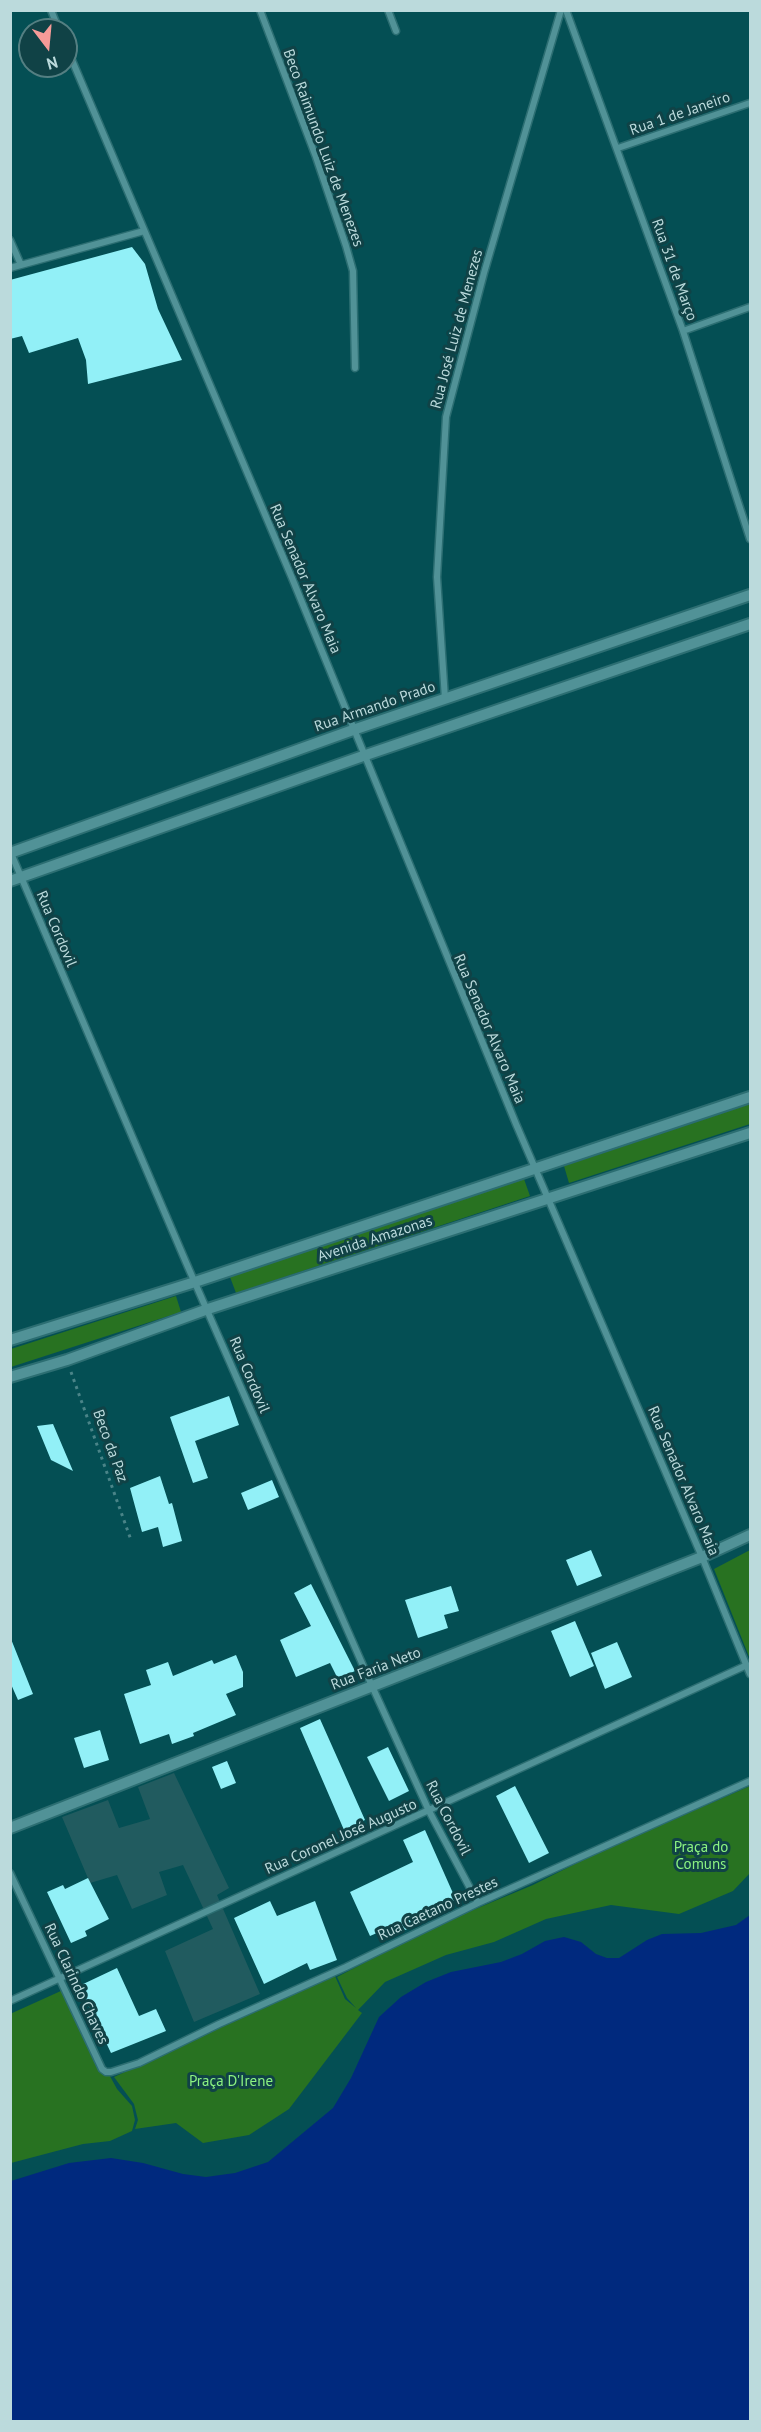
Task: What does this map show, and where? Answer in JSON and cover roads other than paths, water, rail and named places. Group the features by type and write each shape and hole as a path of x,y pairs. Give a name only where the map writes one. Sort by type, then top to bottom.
{"street":[{"name":"Beco Raimundo Luiz de Menezes","path":"260,10 316,157 353,271 355,368"},
{"path":"388,10 396,31"},
{"name":"Rua José Luiz de Menezes","path":"445,699 437,577 446,417 484,273 561,10"},
{"name":"Rua 31 de Março","path":"566,10 683,331 750,540"},
{"name":"Rua Senador Alvaro Maia","path":"78,74 274,535 516,1124 750,1674"},
{"name":"Rua 1 de Janeiro","path":"618,148 750,103"},
{"path":"10,268 144,231"},
{"path":"10,240 21,265"},
{"path":"683,331 750,307"},
{"name":"Rua Armando Prado","path":"11,852 353,730 750,595"},
{"path":"16,879 363,756 750,624"},
{"name":"Rua Cordovil","path":"11,852 16,879 208,1309 372,1686 429,1810 478,1902"},
{"name":"Avenida Amazonas","path":"10,1340 195,1282 750,1097"},
{"name":"Avenida Amazonas","path":"10,1377 67,1360 208,1309 750,1133"},
{"name":"Rua Faria Neto","path":"10,1828 702,1557 750,1535"},
{"name":"Rua Coronel José Augusto","path":"10,2001 747,1665"},
{"name":"Rua Caetano Prestes","path":"139,2063 346,1967 478,1902 750,1781"},
{"name":"Rua Clarindo Chaves","path":"10,1873 102,2068 105,2072 111,2072 139,2063"}],"park label":[{"name":"Praça do Comuns","path":"701,1856"},
{"name":"Praça D'Irene","path":"231,2082"}]}
